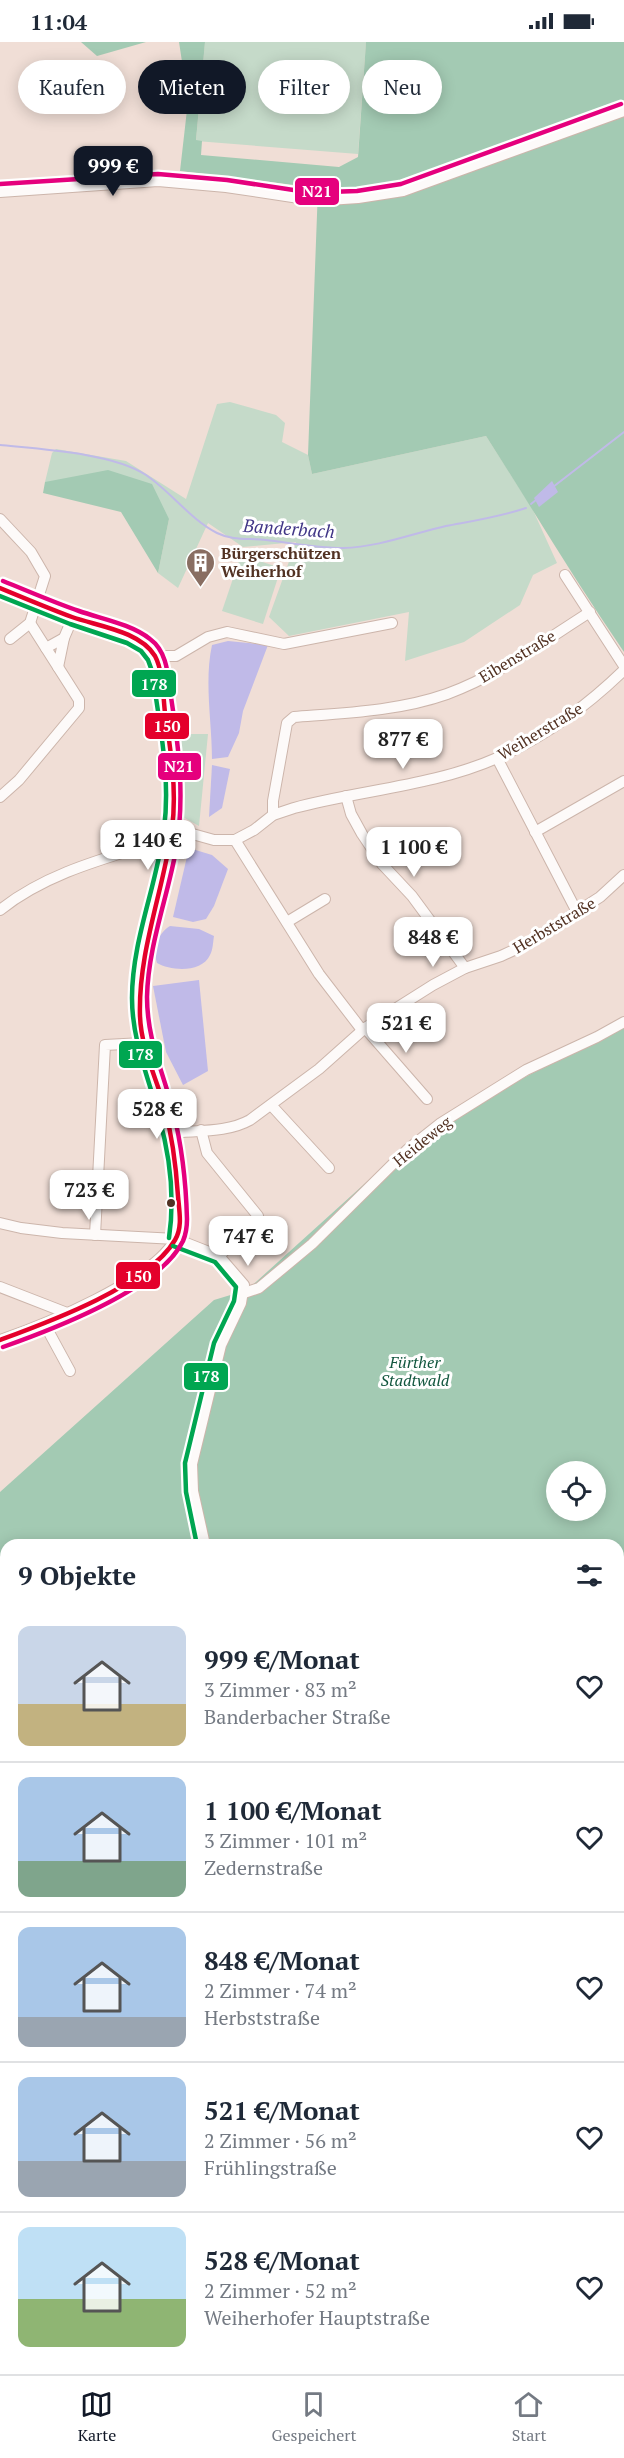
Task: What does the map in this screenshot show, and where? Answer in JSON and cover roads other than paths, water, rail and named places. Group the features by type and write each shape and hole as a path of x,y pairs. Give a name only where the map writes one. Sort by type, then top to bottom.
{"street":[{"path":"0,192 158,181 226,187 299,198 328,200 358,198 403,191 624,111"},
{"path":"0,519 31,552 45,576 30,623 10,639"},
{"path":"565,575 624,668"},
{"path":"0,588 73,617 130,636 146,645 155,656 159,669 171,767 173,807 171,833 147,938 140,991 140,1019 143,1043 163,1102 170,1133 180,1222 176,1239 161,1259 137,1276 45,1325 0,1340"},
{"name":"Eibenstraße","path":"273,814 273,801 287,723 294,717 401,706 447,694 492,675 590,612"},
{"path":"58,667 64,638 73,617"},
{"path":"0,797 19,780 79,708 79,700 30,623"},
{"path":"155,656 176,656 208,637 227,632 284,644 392,623"},
{"path":"46,648 64,638"},
{"name":"Weiherstraße","path":"235,840 254,830 273,814 324,800 412,783 467,769 497,758 548,730 586,704 624,668"},
{"path":"497,758 577,912"},
{"path":"535,832 624,781"},
{"path":"346,796 351,814 381,864 412,896 465,968"},
{"path":"0,910 34,886 55,876 171,833 214,840 235,840 319,975 363,1029 427,1099"},
{"name":"Herbststraße","path":"170,1133 242,1124 318,1069 363,1029 433,985 465,968 501,956 527,944 600,897 624,875"},
{"path":"287,922 325,899"},
{"name":"Heideweg","path":"244,1293 260,1288 312,1244 407,1150 441,1123 526,1070 624,1022"},
{"path":"95,1236 105,1044 143,1043"},
{"path":"271,1105 329,1168"},
{"path":"201,1130 207,1152 258,1216 257,1220 219,1256"},
{"path":"0,1223 32,1230 95,1236 176,1239 219,1256 238,1276 244,1286 244,1293 221,1345 192,1464 193,1491 204,1539"},
{"path":"0,1287 67,1313"},
{"path":"45,1325 70,1371"}],"waterway":[{"name":"Banderbach","path":"553,487 624,432"},
{"name":"Banderbach","path":"0,445 76,453 132,468 155,482 207,527 223,536 235,538 324,547 356,547 382,543 526,508"},
{"name":"Banderbach","path":"531,504 536,500"}],"place":[{"name":"Bürgerschützen Weiherhof","path":"200,588"}],"park label":[{"name":"Fürther Stadtwald","path":"415,1371"}]}
